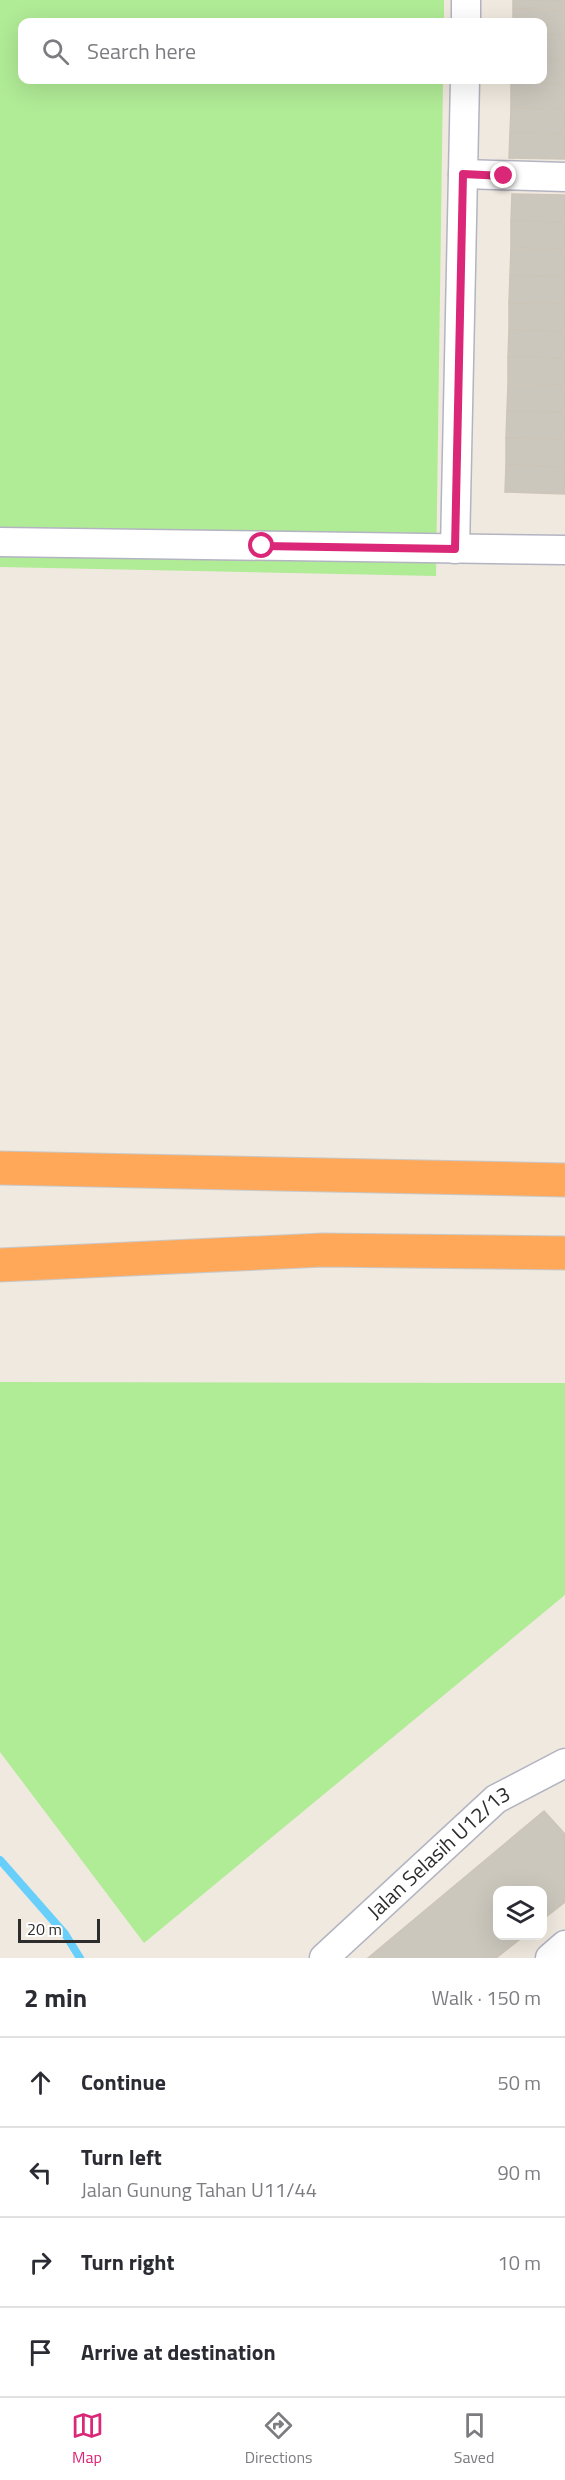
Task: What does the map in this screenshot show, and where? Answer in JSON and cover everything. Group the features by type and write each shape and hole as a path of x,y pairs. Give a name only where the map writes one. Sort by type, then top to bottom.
{"highway":[{"path":"0,1168 565,1180"},
{"path":"0,1265 323,1250 565,1253"}],"street":[{"path":"466,0 466,18"},
{"path":"442,548 463,174 465,84"},
{"path":"463,174 565,177"},
{"path":"0,542 565,550"},
{"name":"Jalan Selasih U12/13","path":"324,1958 496,1799 565,1762"},
{"path":"550,1958 565,1946"}],"green space":[{"path":"0,0 444,0 444,18 18,18 18,84 443,84 436,576 0,567"},
{"path":"0,1382 565,1383 565,1595 144,1943 0,1752"}],"building":[{"path":"513,0 565,0 565,10 513,9"},
{"path":"513,9 565,10 565,35 547,34 547,18 513,18"},
{"path":"547,34 565,35 565,60 547,59"},
{"path":"547,59 565,60 565,84 547,84"},
{"path":"511,84 565,84 565,109 511,108"},
{"path":"511,108 565,109 565,134 510,133"},
{"path":"510,133 565,134 565,159 509,158"},
{"path":"512,194 565,195 565,222 511,221"},
{"path":"511,221 565,222 565,249 511,248"},
{"path":"511,248 565,249 565,277 510,275"},
{"path":"510,275 565,277 565,304 509,303"},
{"path":"509,303 565,304 565,331 509,330"},
{"path":"509,330 565,331 565,358 508,357"},
{"path":"508,357 565,358 565,385 508,384"},
{"path":"508,384 565,385 565,412 507,411"},
{"path":"507,411 565,412 565,439 506,438"},
{"path":"506,438 565,439 565,467 506,465"},
{"path":"506,465 565,467 565,494 505,492"},
{"path":"544,1811 565,1834 565,1902 547,1916 547,1886 493,1886 493,1940 519,1940 496,1958 368,1958"}],"waterway":[{"path":"0,1860 65,1934 80,1958"}],"route":[{"path":"262,546 455,549 463,174 504,176"}]}
